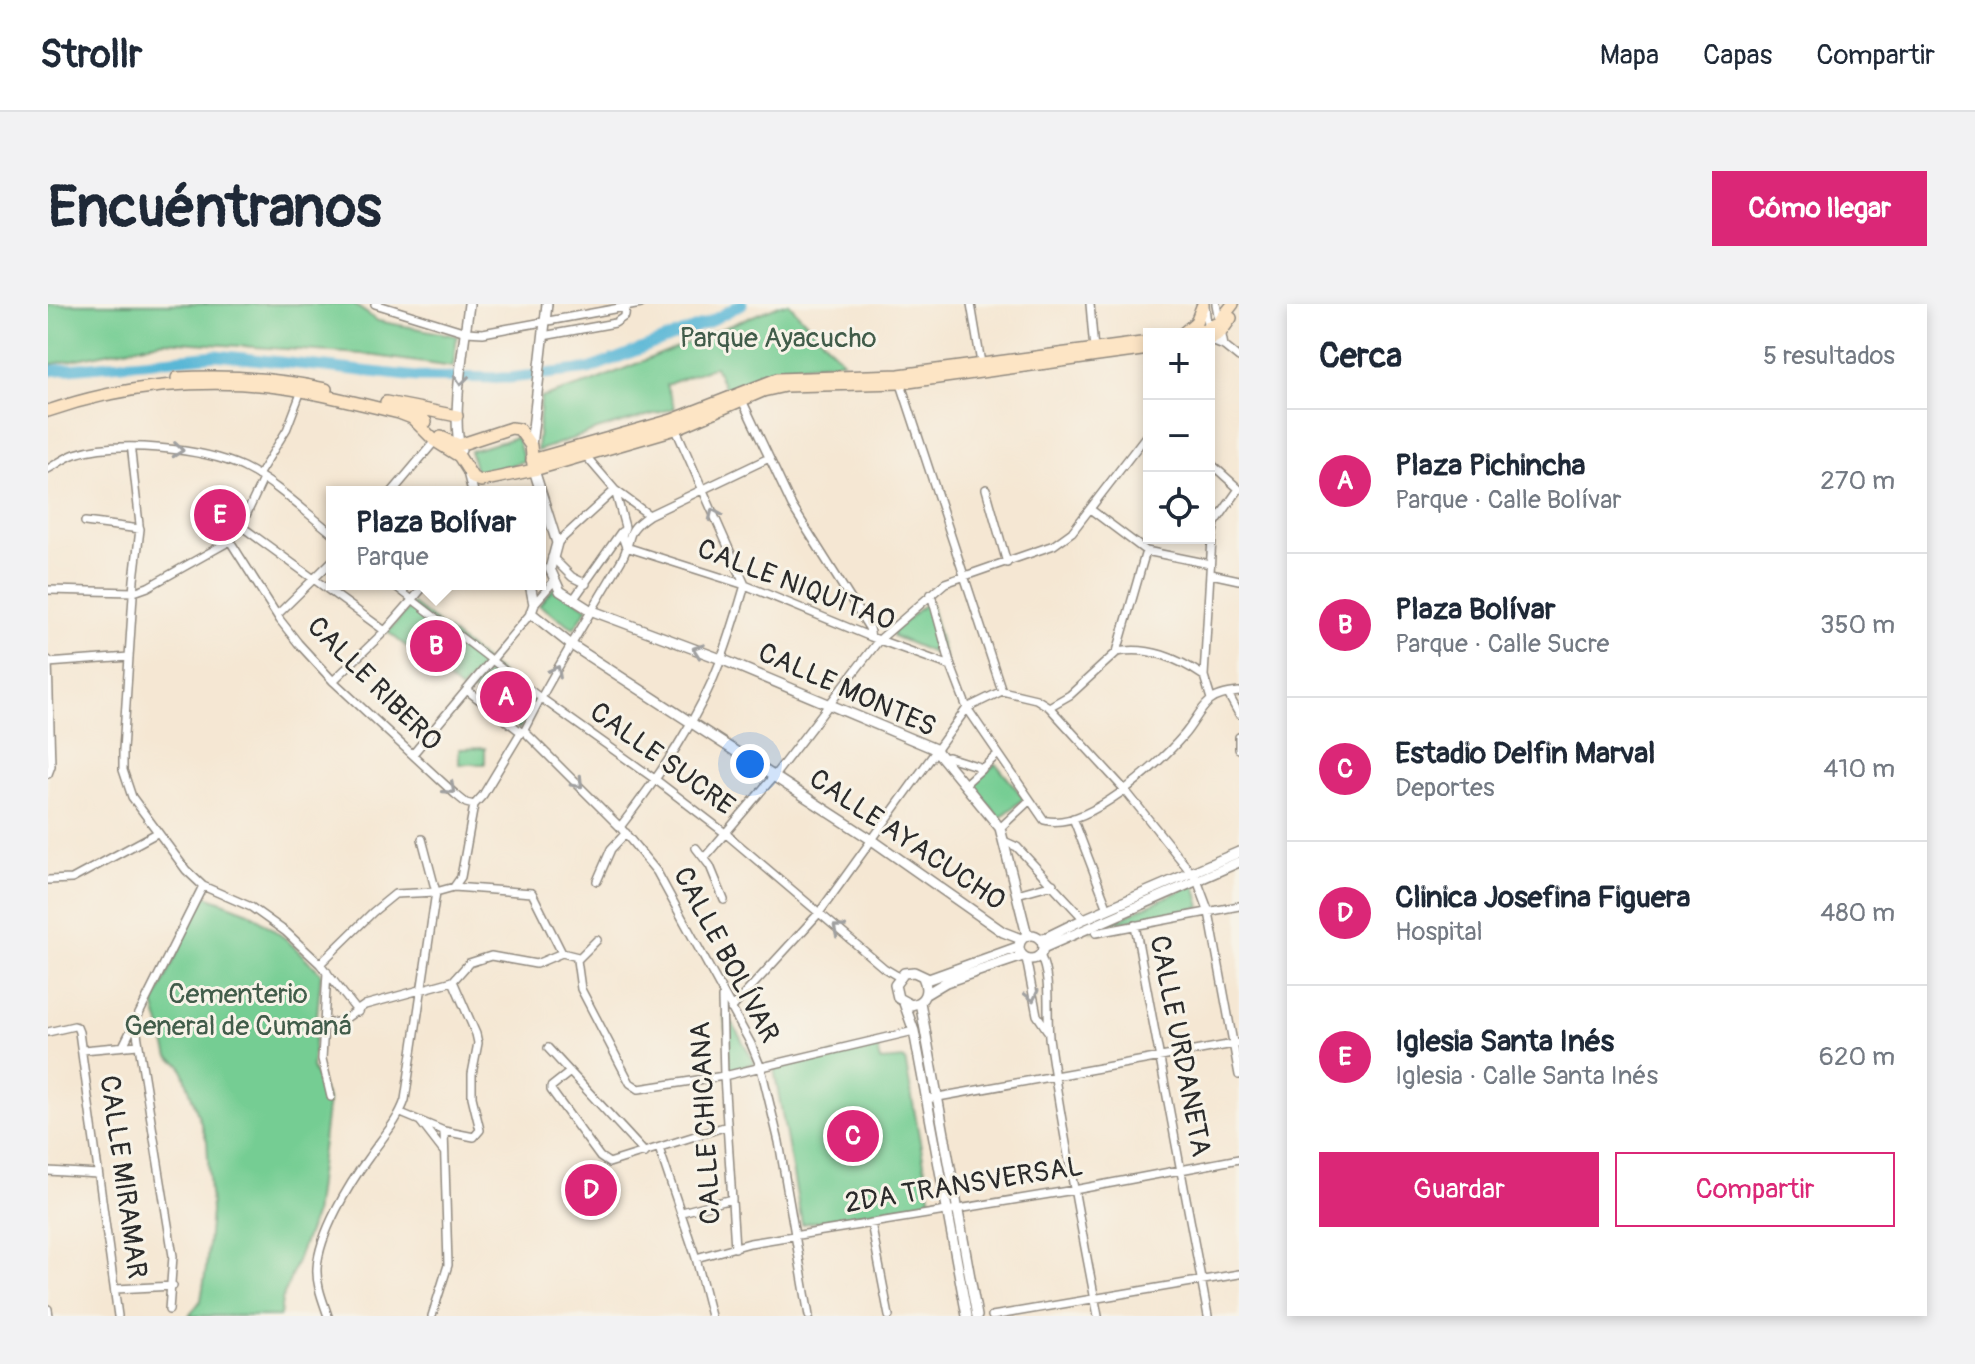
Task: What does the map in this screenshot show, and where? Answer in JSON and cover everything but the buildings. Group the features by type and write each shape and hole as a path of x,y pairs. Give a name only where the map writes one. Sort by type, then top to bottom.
{"main road":[{"path":"1189,328 1196,322 1204,304"},
{"path":"1215,329 1233,304"},
{"path":"1215,330 1239,308"},
{"path":"48,411 105,395 163,385 243,385 301,392 412,418 435,441 459,456 476,481 673,424 777,379 900,379 1094,353 1143,343"},
{"path":"900,379 981,363 1143,349"},
{"path":"48,404 133,382 230,375 284,380 412,407 457,413"},
{"path":"412,407 444,440 459,445 511,428 519,429 531,446 533,465"}],"street":[{"path":"375,304 466,332 483,333 641,304"},
{"path":"469,304 457,413 459,445 472,486"},
{"path":"531,446 547,304"},
{"path":"971,304 981,363"},
{"path":"1090,304 1094,353"},
{"path":"1204,304 1211,328"},
{"path":"1213,328 1216,304"},
{"path":"543,336 615,323 625,316 626,306"},
{"path":"1215,336 1224,346"},
{"path":"1215,336 1239,358"},
{"path":"900,379 1002,691"},
{"path":"48,590 134,592 230,541 241,526 301,392"},
{"path":"740,396 792,506 875,639"},
{"path":"597,881 611,849 690,723 721,659 745,585 673,424"},
{"path":"705,857 774,776 875,639 945,583 1054,545 1072,532 1143,440"},
{"path":"397,486 435,441"},
{"path":"48,469 74,454 131,448 156,447 206,453 244,467 326,528"},
{"path":"131,448 140,529 123,770 132,797 186,870 203,886 251,907 286,932 320,964 358,1012"},
{"path":"581,450 615,490 649,515"},
{"path":"454,887 461,877 474,805 522,732 570,644 623,557 627,539 635,525 649,515 769,458"},
{"path":"533,465 539,486"},
{"path":"1211,699 1204,676 1215,523 1239,489 1215,467"},
{"path":"986,489 1007,563"},
{"path":"615,490 625,527 622,536 626,547"},
{"path":"413,754 468,691 554,581 551,575 552,557 557,543 615,490"},
{"path":"546,507 557,543"},
{"path":"1090,509 1146,551 1210,564"},
{"path":"85,522 140,529"},
{"path":"241,526 326,589"},
{"path":"573,600 625,527"},
{"name":"CALLE RIBERO","path":"230,541 277,615 333,681 455,794 474,805"},
{"name":"CALLE NIQUITAO","path":"626,547 745,585 875,639 951,666"},
{"path":"1049,707 1070,695 1117,652 1146,551"},
{"path":"552,557 572,577 586,584"},
{"path":"277,615 326,567"},
{"path":"1211,574 1239,580"},
{"name":"CALLE MONTES","path":"554,581 560,591 590,610 721,659 935,749 1000,828 1017,894 1023,947"},
{"path":"327,590 385,631"},
{"name":"CALLE SUCRE","path":"399,590 491,662 725,833 899,977"},
{"path":"333,681 385,631 421,590"},
{"path":"531,590 533,608"},
{"path":"931,594 951,666 967,708 1044,820 1073,818 1125,790 1182,737 1211,699 1239,692"},
{"name":"CALLE AYACUCHO","path":"533,608 570,644 872,840 1023,947 1035,935 1042,948"},
{"path":"1117,652 1134,649 1153,652 1189,666 1204,676"},
{"path":"48,774 51,766 48,662 129,657"},
{"name":"CALLE BOLÍVAR","path":"468,691 522,732 623,830 657,872 761,1068 779,1142 809,1316"},
{"path":"731,1009 819,913 967,708 1002,691 1036,699 1049,707 1125,790 1194,876 1209,912 1236,1044 1239,1075"},
{"path":"1228,694 1239,714"},
{"path":"1239,737 1239,749"},
{"path":"965,784 998,754"},
{"path":"942,758 983,768"},
{"path":"1000,828 1030,800"},
{"path":"1073,818 1108,909"},
{"path":"48,880 72,879 157,833"},
{"path":"328,1316 319,1290 317,1268 333,1217 363,1164 401,1113 405,1100 436,892 422,839"},
{"path":"1006,842 1017,847 1084,919"},
{"path":"696,848 705,857 724,900"},
{"path":"1042,948 1239,852"},
{"path":"1023,947 1033,959 1042,948 1084,919 1239,862"},
{"path":"1017,894 1053,884"},
{"path":"123,1046 203,886"},
{"path":"320,964 395,894 436,892 454,887 532,893 562,953"},
{"path":"1096,933 1239,906"},
{"name":"CALLE URDANETA","path":"1135,925 1208,1316"},
{"path":"578,957 597,940"},
{"path":"967,1316 952,1210 931,1098 914,1031 904,1003 895,994 895,985 899,977 911,972 929,979 1023,947"},
{"path":"904,1003 923,998 946,982 1023,947"},
{"path":"1023,947 1031,997 1040,1022 1047,1030"},
{"path":"1042,948 1047,1030 1098,1316"},
{"path":"322,1025 342,1021 365,1005 453,981 469,963 491,956 536,964 562,953 578,957"},
{"path":"578,957 581,989 634,1087 639,1089 724,1076 914,1031"},
{"path":"327,972 322,1025 323,1071 331,1097"},
{"path":"923,977 926,985 923,998 931,1098"},
{"path":"401,1113 444,1131 474,1137 480,1130 472,1097 472,1074 478,1043 453,981"},
{"name":"CALLE CHICANA","path":"722,995 735,1248"},
{"path":"135,1021 173,1256 169,1310"},
{"name":"CALLE MIRAMAR","path":"48,1032 77,1027 83,1050 118,1316"},
{"path":"931,1098 1236,1044"},
{"path":"83,1050 138,1045"},
{"path":"548,1048 645,1153"},
{"path":"570,1072 550,1089 600,1157 609,1163 727,1126"},
{"path":"418,1120 444,1152"},
{"path":"432,1316 448,1265 444,1131"},
{"path":"659,1148 682,1212 711,1316"},
{"name":"2DA TRANSVERSAL","path":"696,1258 796,1236 1239,1159"},
{"path":"48,1171 98,1174"},
{"path":"682,1212 732,1199"},
{"path":"952,1210 977,1316"},
{"path":"871,1223 889,1316"},
{"path":"992,1316 1239,1274"},
{"path":"116,1289 173,1286"},
{"path":"48,1309 49,1316"}],"green space":[{"path":"48,304 353,304 378,321 457,336 453,367 362,354 164,341 48,365"},
{"name":"Parque Ayacucho","path":"782,304 789,304 843,361 773,368 725,390 715,366 666,385 675,408 537,451 541,398 592,382"},
{"path":"517,437 524,461 477,476 470,451"},
{"path":"555,586 588,608 574,628 539,605"},
{"path":"927,602 945,658 893,636 893,632"},
{"path":"413,604 486,661 461,690 388,632"},
{"path":"492,666 539,702 519,729 472,691"},
{"path":"485,748 485,764 459,764 459,749"},
{"path":"996,764 1024,798 1000,818 972,784"},
{"path":"1195,884 1201,907 1113,923 1090,932"},
{"name":"Cementerio General de Cumaná","path":"204,895 249,912 286,939 321,973 312,1068 328,1100 314,1216 282,1300 280,1316 189,1316 201,1300 206,1269 211,1211 207,1141 181,1065 169,1057 154,1004"},
{"path":"727,1014 755,1063 730,1069 724,1015"},
{"path":"877,1044 881,1061 905,1059 931,1202 802,1224 774,1069"}],"waterway":[{"path":"48,371 216,355 418,377 509,378 589,369 707,323 742,304"}],"place":[{"name":"Iglesia Santa Inés","path":"220,515"},
{"name":"Plaza Bolívar","path":"436,646"},
{"name":"Plaza Pichincha","path":"506,697"},
{"name":"Estadio Delfin Marval","path":"853,1136"},
{"name":"Clinica Josefina Figuera","path":"591,1190"}]}
